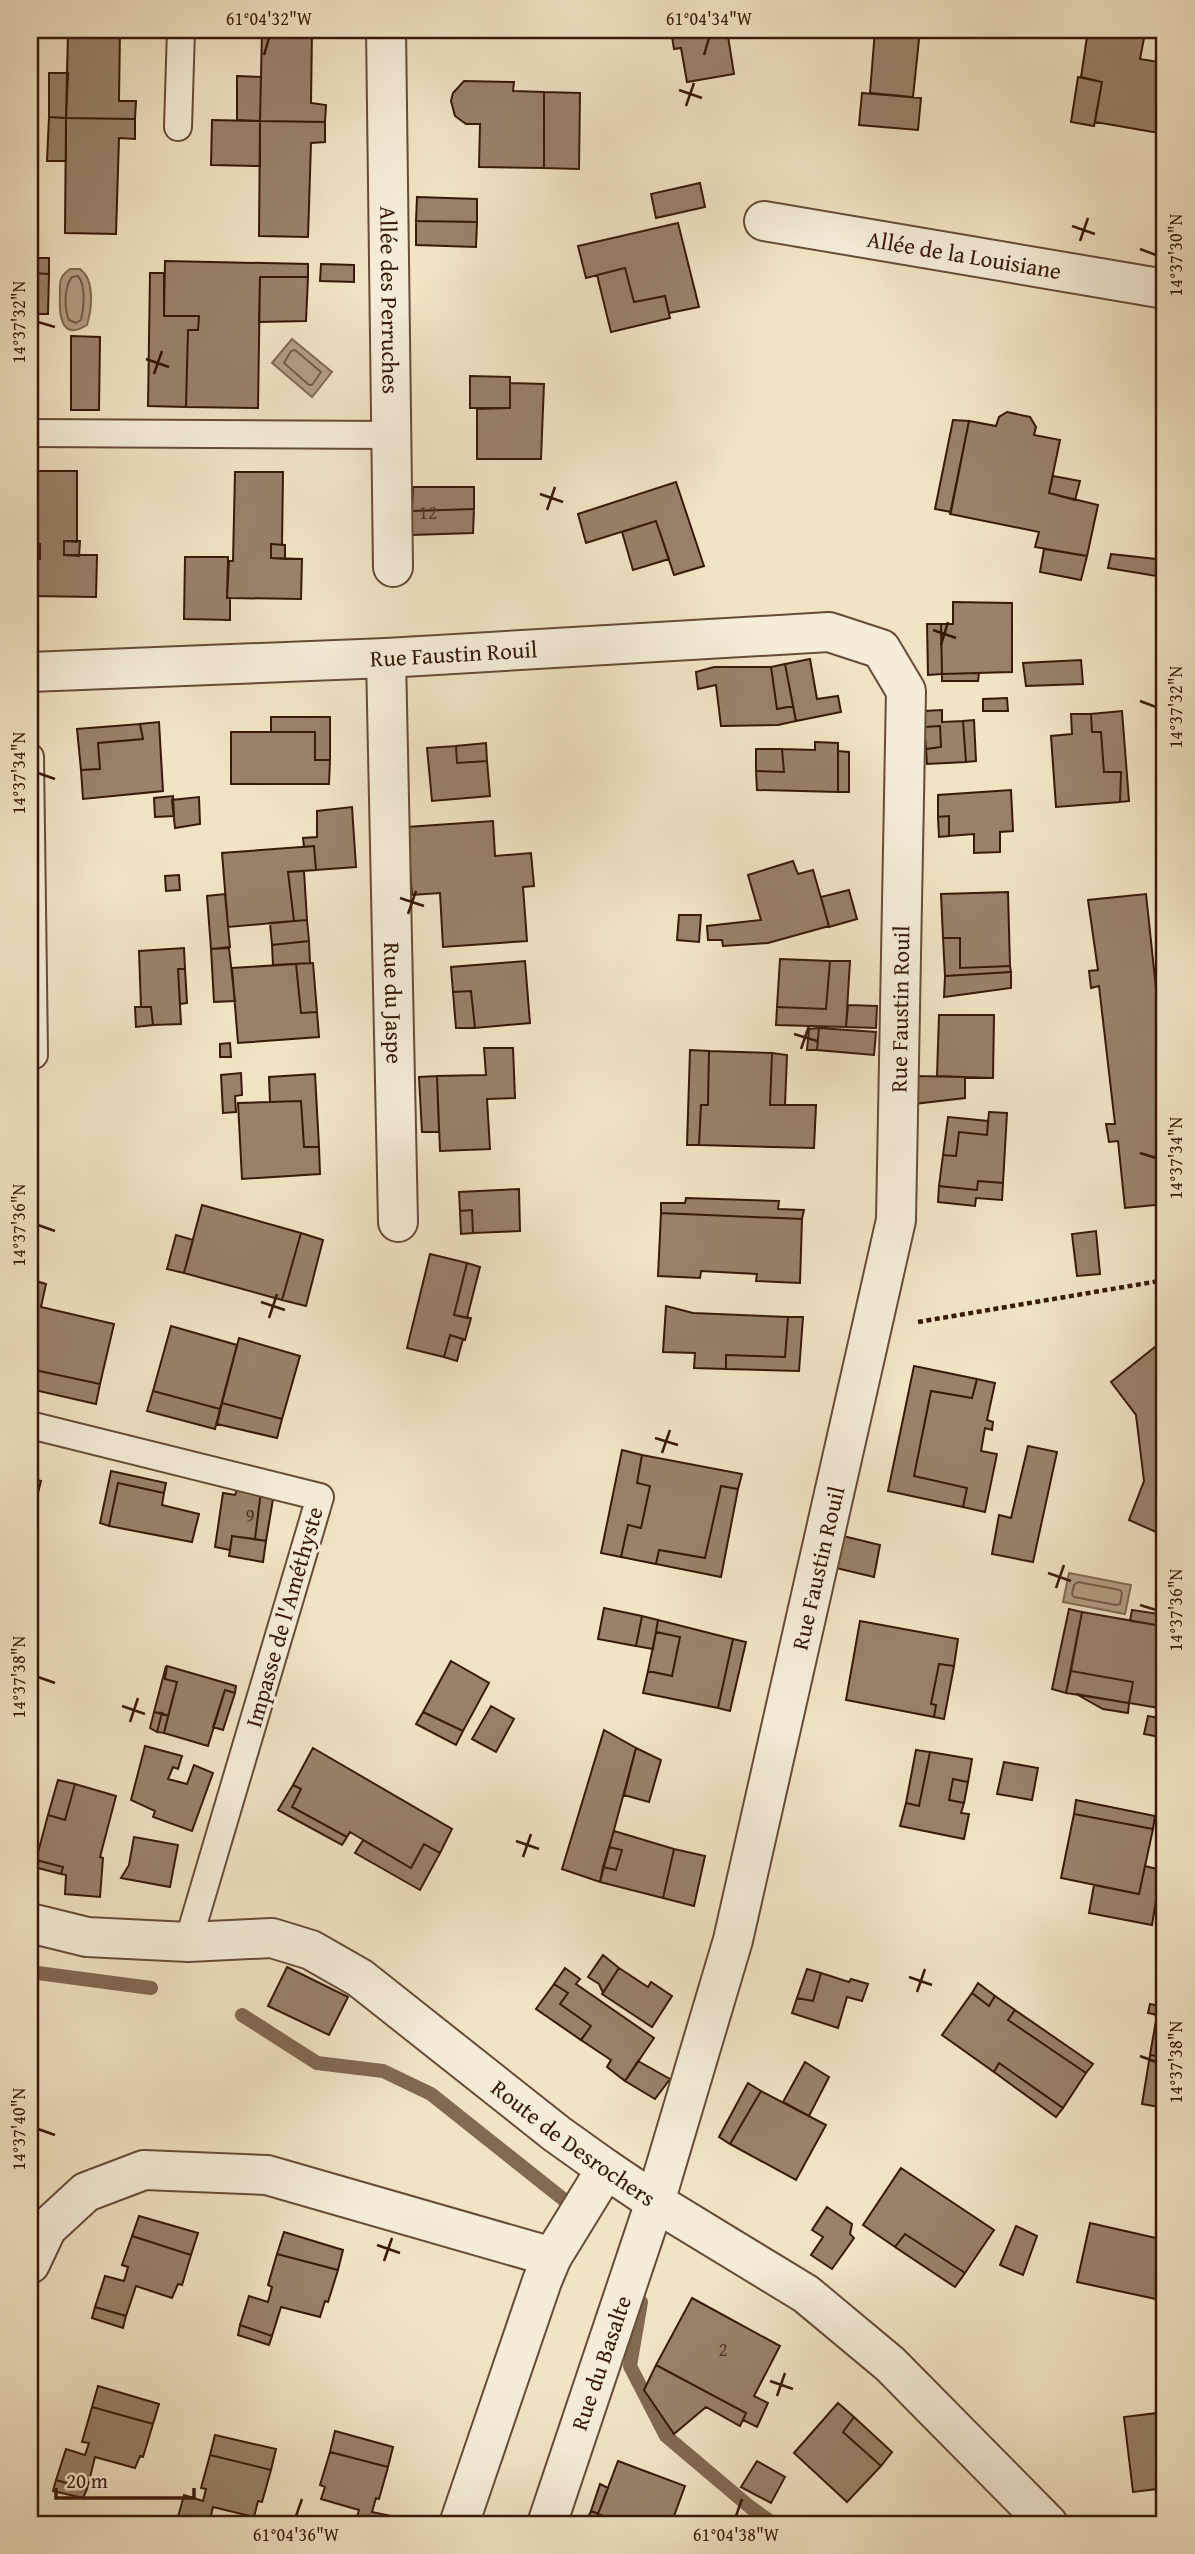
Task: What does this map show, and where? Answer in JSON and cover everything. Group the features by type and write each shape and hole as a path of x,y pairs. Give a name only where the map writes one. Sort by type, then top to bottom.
{"street":[{"name":"Allée des Perruches","path":"386,30 393,568"},
{"name":"Allée de la Louisiane","path":"764,221 1165,289"},
{"name":"Rue Faustin Rouil","path":"30,672 386,658 829,632 881,649 906,691 897,1220 733,1940 655,2202"},
{"name":"Rue du Jaspe","path":"386,658 398,1222"},
{"name":"Route de Desrochers","path":"30,1923 87,1937 188,1942 272,1938 311,1950 360,1978 557,2134 606,2169 806,2294 890,2364 1048,2524"},
{"path":"459,2524 542,2280 552,2256 606,2169"},
{"path":"30,2264 47,2228 86,2192 144,2170 267,2175 552,2256"},
{"name":"Rue du Basalte","path":"547,2524 655,2202"}],"lane":[{"path":"178,127 181,30"},
{"path":"30,433 391,435"},
{"path":"30,757 34,1055"},
{"name":"Impasse de l'Améthyste","path":"30,1425 320,1497 188,1942"}],"path":[{"path":"872,1330 1165,1280"}],"water":[{"path":"70,269 80,269 85,274 91,295 87,325 71,330 63,323 60,301 61,279"},
{"path":"292,339 332,372 312,397 272,363"},
{"path":"1069,1573 1131,1585 1125,1614 1063,1602"}],"building":[{"path":"68,30 120,30 119,101 136,101 135,119 66,118"},
{"path":"262,30 312,30 311,103 326,105 325,122 260,121"},
{"path":"637,30 665,30 638,35"},
{"path":"671,30 727,30 734,74 687,82 681,48 674,49"},
{"path":"875,30 920,30 913,97 870,93"},
{"path":"1088,30 1128,30 1145,33 1140,59 1165,63 1165,134 1095,122 1102,82 1081,77"},
{"path":"49,73 68,73 66,118 49,117"},
{"path":"237,76 261,77 260,121 237,120"},
{"path":"1078,77 1102,82 1094,126 1071,122"},
{"path":"464,81 514,82 513,91 544,92 544,168 479,167 480,124 466,124 455,116 451,101 453,93"},
{"path":"544,92 580,93 579,169 544,168"},
{"path":"862,93 921,98 918,130 859,125"},
{"path":"49,117 66,118 66,161 47,161"},
{"path":"66,118 135,119 135,139 119,138 116,234 65,233"},
{"path":"212,120 260,121 260,166 211,165"},
{"path":"260,121 325,122 325,142 311,143 308,237 259,236"},
{"path":"700,183 705,207 656,218 651,194"},
{"path":"417,197 477,199 477,222 416,221"},
{"path":"416,221 477,222 476,247 416,245"},
{"path":"678,223 699,307 669,313 665,296 634,302 625,268 586,278 578,246"},
{"path":"30,258 49,258 49,274 30,273"},
{"path":"165,261 308,264 308,277 260,277 258,408 186,407 188,330 198,330 199,316 164,316"},
{"path":"321,264 354,265 354,282 320,281"},
{"path":"625,268 634,302 665,296 670,318 611,332 597,275"},
{"path":"30,273 49,274 48,314 30,314"},
{"path":"150,273 164,273 164,316 199,316 198,330 188,330 186,407 148,406"},
{"path":"260,277 308,277 306,321 259,322"},
{"path":"71,336 100,337 99,410 71,410"},
{"path":"470,376 510,377 510,408 470,408"},
{"path":"510,383 544,384 541,459 477,459 477,409 510,408"},
{"path":"1007,412 1030,417 1036,427 1034,435 1060,440 1049,493 1098,505 1087,556 1035,547 1039,532 950,514 969,421 996,426 999,417"},
{"path":"953,420 969,421 951,512 935,509"},
{"path":"30,471 77,471 77,542 64,541 64,555 97,555 96,597 30,596 30,559 40,559 40,544 30,544"},
{"path":"235,472 283,472 282,545 271,544 271,558 302,559 301,599 227,598 229,561 233,561"},
{"path":"1053,476 1080,481 1075,500 1049,493"},
{"path":"676,482 704,566 674,575 656,521 586,543 578,514"},
{"path":"413,487 474,487 474,509 412,511"},
{"path":"474,509 473,533 412,535 412,511"},
{"path":"656,521 669,559 633,570 622,532"},
{"path":"64,541 80,541 79,556 64,555"},
{"path":"271,544 285,545 285,559 271,558"},
{"path":"1044,549 1087,556 1081,580 1040,572"},
{"path":"1111,554 1165,560 1163,577 1108,568"},
{"path":"185,557 228,557 227,598 230,598 230,620 184,619"},
{"path":"953,602 1012,603 1012,672 942,674 941,624 953,624"},
{"path":"927,624 941,624 942,674 928,675"},
{"path":"810,659 817,699 838,696 841,712 796,721 785,664"},
{"path":"1081,660 1083,684 1026,686 1023,663"},
{"path":"785,664 793,706 777,709 771,667"},
{"path":"714,667 771,667 777,709 793,706 796,721 778,725 721,726 716,685 698,689 696,672"},
{"path":"979,673 978,681 942,681 942,674"},
{"path":"1007,698 1008,711 983,711 983,699"},
{"path":"942,710 942,722 963,721 966,762 927,764 926,749 941,747 940,726 924,727 924,711"},
{"path":"1122,711 1129,801 1120,802 1121,772 1104,772 1101,732 1092,732 1091,714"},
{"path":"1071,714 1091,714 1092,732 1101,732 1104,772 1121,772 1120,802 1056,807 1051,736 1072,734"},
{"path":"271,717 330,717 330,760 315,760 315,732 271,732"},
{"path":"974,720 976,761 966,762 963,721"},
{"path":"159,722 163,791 83,799 81,770 100,769 98,743 143,739 140,724"},
{"path":"140,724 143,739 98,743 100,769 81,770 77,729"},
{"path":"940,726 941,747 926,749 924,727"},
{"path":"231,732 315,732 315,760 330,760 329,784 231,784"},
{"path":"815,742 838,743 838,792 757,790 756,771 784,772 782,749 815,750"},
{"path":"486,743 487,761 457,763 456,746"},
{"path":"456,746 457,763 487,761 490,796 432,801 427,748"},
{"path":"756,749 782,749 784,772 756,771"},
{"path":"838,751 849,752 849,792 838,792"},
{"path":"1011,790 1013,831 1000,832 1000,852 974,853 974,834 949,836 949,816 938,817 938,795"},
{"path":"173,796 174,816 155,817 154,798"},
{"path":"199,797 200,824 175,828 172,800"},
{"path":"352,807 356,867 316,870 314,846 304,847 303,838 317,837 317,811"},
{"path":"949,816 949,836 939,837 938,817"},
{"path":"493,821 495,856 531,853 534,886 523,887 527,941 443,947 440,893 412,895 407,827"},
{"path":"314,846 316,870 288,872 294,921 228,927 222,853"},
{"path":"793,861 798,874 813,870 829,926 768,943 723,946 722,940 708,940 707,926 761,920 748,875"},
{"path":"304,871 307,920 294,921 288,872"},
{"path":"179,875 180,890 166,891 165,876"},
{"path":"849,890 857,919 829,927 821,897"},
{"path":"1008,892 1010,966 960,968 960,938 943,938 941,894"},
{"path":"225,894 230,947 211,949 207,896"},
{"path":"1146,894 1165,1073 1165,1204 1125,1208 1118,1141 1109,1142 1106,1124 1115,1124 1099,986 1091,988 1089,971 1098,970 1088,900"},
{"path":"679,915 701,915 699,942 677,940"},
{"path":"307,920 309,941 272,945 270,923"},
{"path":"943,938 960,938 960,968 1010,966 1011,972 945,976"},
{"path":"309,941 310,963 273,965 272,945"},
{"path":"184,948 185,969 178,969 181,1024 153,1025 151,1007 141,1007 139,951"},
{"path":"229,948 235,1001 214,1002 211,949"},
{"path":"780,959 830,961 826,1009 777,1007"},
{"path":"525,961 530,1023 475,1028 471,991 453,992 451,967"},
{"path":"830,961 850,961 846,1027 776,1025 777,1007 826,1009"},
{"path":"313,963 317,1012 301,1013 296,964"},
{"path":"296,964 301,1013 317,1012 319,1037 238,1043 232,968"},
{"path":"178,969 185,969 187,1003 180,1004"},
{"path":"1011,972 1011,988 944,997 945,976"},
{"path":"471,991 475,1028 456,1028 453,992"},
{"path":"848,1005 877,1006 876,1028 846,1027"},
{"path":"135,1007 151,1007 153,1025 136,1027"},
{"path":"939,1015 994,1015 993,1078 937,1076"},
{"path":"819,1028 817,1050 807,1050 809,1029"},
{"path":"819,1028 876,1032 874,1055 817,1050"},
{"path":"230,1043 231,1057 220,1057 220,1044"},
{"path":"484,1048 513,1048 515,1098 487,1099 490,1149 440,1151 437,1076 486,1075"},
{"path":"690,1050 709,1051 708,1105 701,1105 699,1145 687,1145"},
{"path":"709,1051 772,1053 770,1105 816,1105 814,1148 699,1145 701,1105 708,1105"},
{"path":"772,1053 787,1055 785,1105 770,1105"},
{"path":"241,1073 242,1095 235,1096 236,1112 223,1113 221,1075"},
{"path":"315,1074 319,1147 304,1147 301,1101 270,1102 269,1077"},
{"path":"437,1076 439,1132 422,1132 419,1077"},
{"path":"914,1076 965,1077 965,1098 913,1104"},
{"path":"301,1101 304,1147 319,1147 320,1174 242,1179 238,1103"},
{"path":"989,1112 1007,1113 1003,1183 978,1181 977,1190 939,1186 943,1155 956,1156 959,1132 987,1135"},
{"path":"948,1117 988,1121 987,1135 959,1132 956,1156 943,1155"},
{"path":"978,1181 1003,1183 1002,1200 976,1198 975,1206 938,1202 939,1186 977,1190"},
{"path":"519,1189 520,1231 473,1233 472,1210 460,1211 459,1192"},
{"path":"686,1198 779,1201 778,1209 804,1210 802,1219 661,1213 661,1203 685,1203"},
{"path":"202,1205 301,1233 282,1300 184,1273"},
{"path":"472,1210 473,1233 461,1234 460,1211"},
{"path":"661,1213 802,1219 800,1283 756,1281 757,1274 701,1271 700,1278 658,1276"},
{"path":"1096,1231 1100,1274 1077,1276 1072,1234"},
{"path":"301,1233 323,1240 306,1306 282,1300"},
{"path":"176,1235 193,1240 184,1273 167,1269"},
{"path":"430,1254 467,1263 454,1315 471,1318 465,1340 450,1335 444,1357 407,1348"},
{"path":"467,1263 480,1267 467,1318 454,1315"},
{"path":"30,1279 46,1284 41,1307 114,1324 100,1384 30,1369 35,1334 30,1333"},
{"path":"666,1306 693,1313 788,1317 785,1357 726,1355 726,1369 694,1368 695,1353 663,1352"},
{"path":"788,1317 803,1317 799,1371 726,1369 726,1355 785,1357"},
{"path":"171,1326 237,1345 220,1409 153,1391"},
{"path":"30,1333 35,1334 30,1359"},
{"path":"450,1335 463,1339 457,1361 444,1357"},
{"path":"239,1338 300,1356 282,1419 222,1403"},
{"path":"1160,1343 1165,1350 1165,1536 1129,1520 1144,1481 1136,1415 1111,1382"},
{"path":"914,1366 977,1379 972,1398 931,1391 914,1476 967,1488 963,1507 888,1491"},
{"path":"30,1369 100,1384 96,1404 30,1389"},
{"path":"977,1379 995,1383 987,1420 993,1422 992,1430 985,1428 981,1451 997,1454 985,1512 963,1507 967,1488 914,1476 931,1391 972,1398"},
{"path":"153,1391 220,1409 215,1429 147,1411"},
{"path":"222,1403 282,1419 277,1438 217,1424"},
{"path":"1028,1446 1057,1452 1033,1562 992,1554 999,1515 1011,1518"},
{"path":"622,1450 642,1455 637,1483 650,1486 641,1528 628,1525 621,1557 601,1553"},
{"path":"642,1455 742,1474 738,1489 721,1486 705,1558 659,1550 656,1564 621,1557 628,1525 641,1528 650,1486 637,1483"},
{"path":"111,1471 166,1483 164,1493 118,1483 109,1526 100,1523"},
{"path":"30,1478 41,1481 38,1493 30,1491"},
{"path":"118,1483 164,1493 162,1505 199,1514 192,1542 109,1526"},
{"path":"721,1486 738,1489 721,1577 656,1564 659,1550 705,1558"},
{"path":"238,1487 261,1491 255,1539 232,1536 230,1550 215,1547 223,1493 235,1495"},
{"path":"30,1491 38,1493 30,1524"},
{"path":"261,1491 274,1493 266,1541 255,1539"},
{"path":"839,1535 880,1545 874,1577 832,1567"},
{"path":"232,1536 266,1541 263,1562 229,1556"},
{"path":"604,1608 642,1616 636,1646 598,1639"},
{"path":"1069,1609 1082,1612 1066,1693 1052,1689"},
{"path":"1132,1610 1159,1614 1156,1625 1130,1621"},
{"path":"1082,1612 1156,1625 1159,1614 1165,1615 1165,1709 1129,1703 1133,1682 1071,1671"},
{"path":"642,1616 658,1620 653,1649 636,1646"},
{"path":"658,1620 733,1639 718,1708 643,1693 648,1671 672,1676 680,1637 656,1632"},
{"path":"860,1621 958,1639 954,1666 939,1664 931,1704 936,1705 934,1717 846,1700"},
{"path":"656,1632 680,1637 672,1676 648,1671"},
{"path":"733,1639 746,1642 730,1711 718,1708"},
{"path":"451,1661 489,1683 463,1731 423,1712"},
{"path":"939,1664 954,1666 944,1719 934,1717 936,1705 931,1704"},
{"path":"166,1666 165,1679 177,1682 168,1716 154,1712"},
{"path":"167,1666 236,1686 235,1693 225,1690 208,1746 164,1733 177,1682 165,1679"},
{"path":"1071,1671 1133,1682 1129,1703 1066,1693"},
{"path":"225,1690 235,1693 223,1730 213,1727"},
{"path":"1076,1694 1129,1703 1128,1713 1103,1709"},
{"path":"491,1706 514,1719 496,1752 472,1739"},
{"path":"154,1712 162,1713 157,1732 150,1728"},
{"path":"423,1712 463,1731 456,1745 416,1724"},
{"path":"162,1713 168,1716 164,1733 157,1732"},
{"path":"1148,1716 1165,1719 1165,1754 1156,1753 1160,1737 1144,1734"},
{"path":"604,1730 636,1748 600,1882 562,1869"},
{"path":"145,1746 182,1756 178,1769 173,1767 168,1779 187,1784 194,1765 213,1773 192,1831 153,1817 155,1811 131,1800"},
{"path":"313,1748 452,1829 440,1853 424,1844 411,1868 350,1832 347,1837 292,1807 301,1789 293,1785"},
{"path":"636,1748 661,1760 649,1802 624,1795"},
{"path":"916,1750 930,1752 919,1806 906,1803"},
{"path":"930,1752 972,1759 968,1782 953,1779 949,1800 964,1803 961,1813 969,1814 964,1839 900,1826 906,1803 919,1806"},
{"path":"1004,1762 1038,1768 1032,1800 997,1794"},
{"path":"953,1779 968,1782 964,1803 949,1800"},
{"path":"58,1780 75,1784 65,1820 48,1815"},
{"path":"75,1784 116,1796 100,1857 103,1858 100,1897 65,1894 66,1875 61,1874 63,1867 36,1860 48,1815 65,1820"},
{"path":"293,1785 301,1789 292,1807 347,1837 342,1845 278,1810"},
{"path":"1076,1800 1155,1816 1153,1829 1074,1814"},
{"path":"1074,1814 1153,1829 1139,1894 1061,1878"},
{"path":"614,1831 674,1849 663,1898 600,1882 603,1867 616,1870 622,1850 609,1847"},
{"path":"134,1837 178,1845 170,1887 121,1878 129,1865"},
{"path":"363,1840 411,1868 424,1844 440,1853 420,1890 355,1853"},
{"path":"609,1847 622,1850 616,1870 603,1867"},
{"path":"674,1849 705,1856 694,1906 663,1898"},
{"path":"36,1860 63,1867 61,1874 34,1867"},
{"path":"1145,1866 1161,1870 1152,1925 1089,1913 1094,1885 1139,1894"},
{"path":"603,1955 619,1968 603,1993 599,1984 588,1977"},
{"path":"287,1967 348,1997 329,2035 268,2006"},
{"path":"565,1968 580,1979 576,1984 654,2038 625,2081 607,2067 611,2060 581,2040 591,2026 560,2004 568,1993 554,1984"},
{"path":"619,1968 648,1987 651,1982 672,1996 652,2027 602,1994"},
{"path":"807,1969 821,1973 813,2001 797,1998"},
{"path":"821,1973 849,1982 851,1979 868,1984 862,2001 847,1997 838,2028 792,2013 797,1998 813,2001"},
{"path":"978,1983 995,1996 989,2006 972,1993"},
{"path":"554,1984 568,1993 560,2004 591,2026 581,2040 536,2009"},
{"path":"972,1993 989,2006 995,1996 1015,2010 1008,2020 1086,2073 1063,2108 999,2063 994,2072 942,2035"},
{"path":"1150,2004 1165,2007 1165,2057 1150,2055 1157,2015 1148,2013"},
{"path":"1015,2010 1093,2064 1086,2073 1008,2020"},
{"path":"1150,2055 1165,2057 1165,2108 1142,2104"},
{"path":"638,2061 670,2079 655,2099 625,2081"},
{"path":"805,2062 829,2077 809,2116 783,2102"},
{"path":"999,2063 1063,2108 1056,2117 994,2072"},
{"path":"748,2083 761,2091 730,2144 719,2137"},
{"path":"761,2091 826,2125 796,2180 730,2144"},
{"path":"901,2168 994,2230 965,2273 905,2234 895,2247 863,2225"},
{"path":"827,2207 852,2224 850,2234 854,2238 832,2269 811,2255 823,2237 812,2230"},
{"path":"139,2216 198,2233 191,2255 132,2236"},
{"path":"1090,2223 1165,2240 1165,2301 1077,2282"},
{"path":"1016,2226 1037,2236 1023,2275 1000,2265"},
{"path":"284,2232 343,2250 338,2270 277,2254"},
{"path":"905,2234 965,2273 955,2287 895,2247"},
{"path":"132,2236 191,2255 182,2285 178,2284 172,2298 136,2286 126,2316 95,2307 105,2276 124,2281 128,2267 122,2265"},
{"path":"277,2254 338,2270 328,2302 325,2301 320,2317 281,2307 272,2336 240,2325 249,2296 268,2302 272,2287 268,2285"},
{"path":"692,2298 780,2346 754,2396 768,2403 757,2427 743,2420 746,2413 656,2365"},
{"path":"95,2307 126,2316 123,2328 92,2318"},
{"path":"240,2325 272,2336 269,2345 238,2335"},
{"path":"656,2365 746,2413 740,2426 706,2407 674,2434 644,2390"},
{"path":"98,2386 159,2404 153,2424 92,2407"},
{"path":"838,2403 854,2417 843,2432 881,2466 847,2502 794,2453"},
{"path":"92,2407 153,2424 143,2457 140,2456 135,2468 95,2457 87,2489 56,2480 66,2449 85,2455 89,2443 82,2442"},
{"path":"1165,2412 1165,2488 1133,2492 1124,2417"},
{"path":"854,2417 892,2452 881,2466 843,2432"},
{"path":"335,2431 393,2447 388,2467 330,2452"},
{"path":"215,2435 276,2449 271,2470 210,2455"},
{"path":"330,2452 388,2467 379,2499 376,2498 372,2512 391,2516 388,2524 355,2524 359,2510 321,2499 325,2487 320,2485"},
{"path":"210,2455 271,2470 262,2502 258,2501 254,2517 213,2507 209,2524 176,2524 184,2495 203,2501 206,2489 201,2488"},
{"path":"618,2461 685,2486 671,2524 624,2524 598,2514"},
{"path":"757,2461 785,2477 771,2503 741,2487"},
{"path":"56,2480 87,2489 83,2498 53,2491"},
{"path":"600,2484 608,2488 598,2514 591,2511"},
{"path":"591,2511 613,2520 611,2524 585,2524"}],"waterway":[{"path":"30,1972 151,1988"},
{"path":"242,2015 317,2063 383,2071 431,2094 563,2199"},
{"path":"641,2302 630,2366 666,2436 774,2524"}]}
